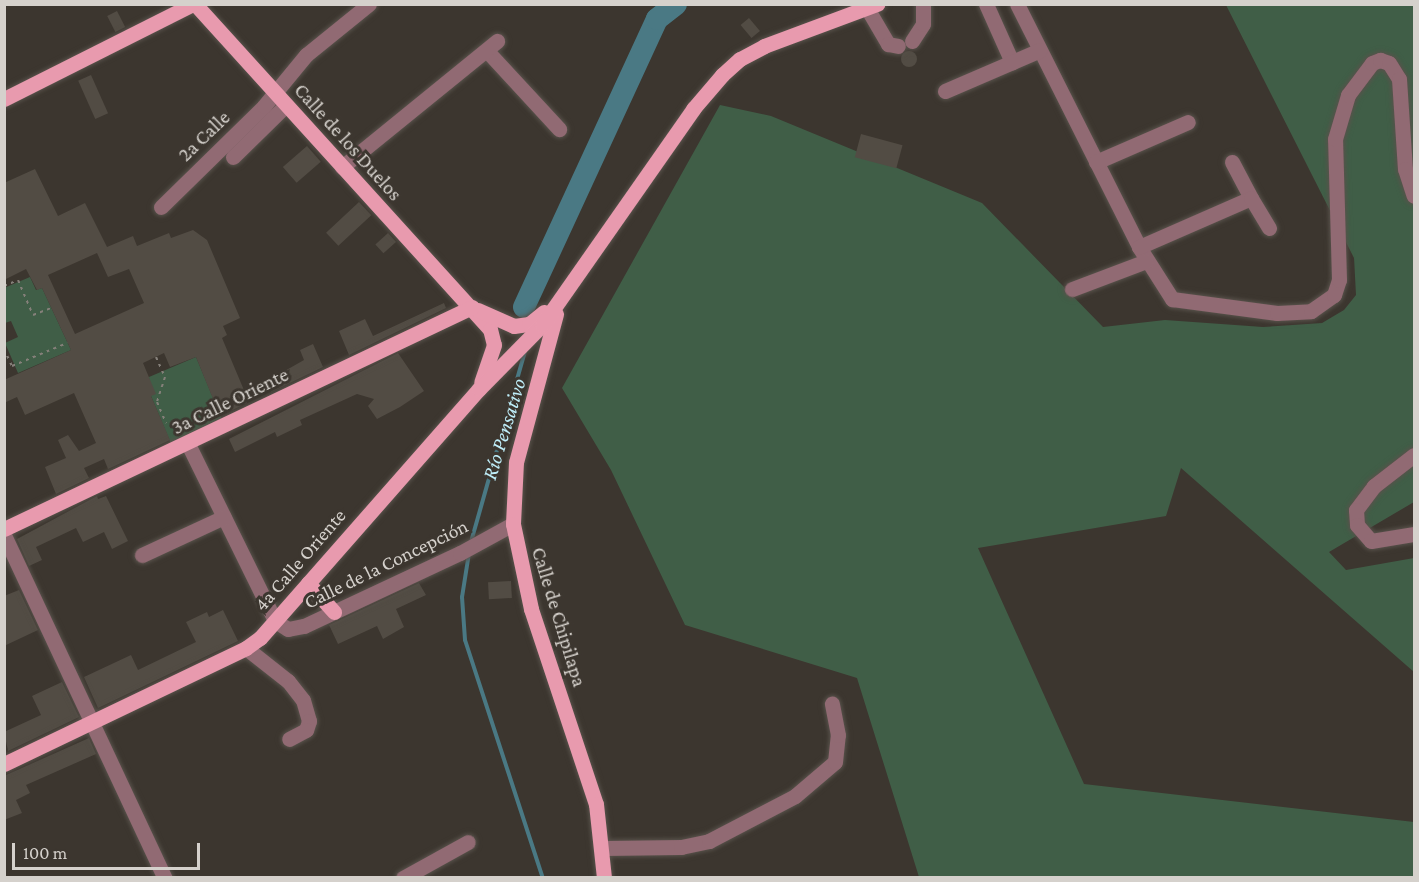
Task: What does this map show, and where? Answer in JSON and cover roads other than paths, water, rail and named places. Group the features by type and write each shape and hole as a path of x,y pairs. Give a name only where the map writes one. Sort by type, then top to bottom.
{"main road":[{"path":"4,99 194,4"},
{"name":"Calle de los Duelos","path":"194,4 490,329 494,345 479,389"},
{"path":"524,334 562,297 686,119 722,75 764,46 872,6"},
{"name":"Calle de Chipilapa","path":"562,297 523,433 513,488 513,524 528,599 596,804 604,848 604,878"},
{"name":"Calle de los Duelos","path":"472,308 524,334"},
{"name":"3a Calle Oriente","path":"4,529 472,308"},
{"name":"4a Calle Oriente","path":"4,764 246,648 275,621 479,389 524,334"},
{"path":"308,583 334,612"}],"street":[{"path":"233,157 280,99 306,55 369,4"},
{"path":"872,6 888,44 905,44 923,24 924,4"},
{"path":"986,4 1012,62"},
{"path":"1017,4 1143,254 1163,290 1181,302 1277,313 1311,311 1324,305 1334,295 1339,280 1334,165 1340,115 1359,78 1380,60 1389,63 1399,79 1405,169 1414,196"},
{"path":"342,167 481,53 493,46 559,129"},
{"path":"945,91 1040,50"},
{"name":"2a Calle","path":"161,207 280,99"},
{"path":"1096,162 1188,122"},
{"path":"1232,162 1269,228"},
{"path":"1072,290 1251,198"},
{"path":"188,444 275,621"},
{"path":"1414,455 1374,486 1356,510 1357,525 1362,535 1371,541 1414,534"},
{"path":"142,555 224,517"},
{"name":"Calle de la Concepción","path":"275,621 295,628 460,553 513,524"},
{"path":"4,535 165,878"},
{"path":"246,648 288,681 303,700 309,722 306,729 289,739"},
{"path":"604,848 681,847 710,841 795,796 835,762 838,735 832,704"},
{"path":"403,878 468,843"}],"waterway":[{"name":"Río Pensativo","path":"524,307 657,19 676,4"},
{"name":"Río Pensativo","path":"524,307 524,320"},
{"name":"Río Pensativo","path":"471,542 526,348"},
{"name":"Río Pensativo","path":"469,553 462,597 465,640 543,878"}]}
